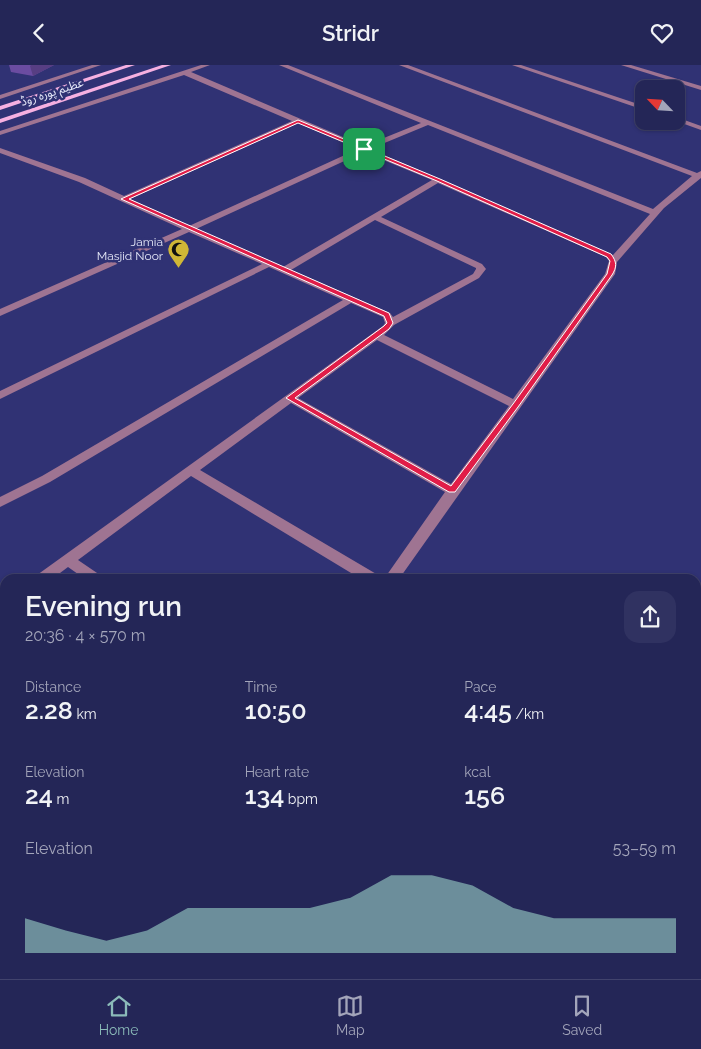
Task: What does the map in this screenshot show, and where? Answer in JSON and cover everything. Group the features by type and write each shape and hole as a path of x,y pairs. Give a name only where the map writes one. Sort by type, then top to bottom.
{"main road":[{"name":"عظیم پورہ روڈ","path":"0,109 132,65"},
{"name":"عظیم پورہ روڈ","path":"0,121 168,65"}],"street":[{"path":"0,97 98,65"},
{"path":"0,133 207,65"},
{"path":"282,65 655,213"},
{"path":"402,65 700,175 655,213 613,261"},
{"path":"515,65 635,105"},
{"path":"531,70 542,65"},
{"path":"624,65 701,88"},
{"path":"636,69 644,65"},
{"path":"184,73 438,180 609,255 613,261 610,274 452,490 394,574"},
{"path":"124,199 298,121"},
{"path":"685,122 701,128"},
{"path":"0,313 364,149 427,123"},
{"path":"0,150 82,180 189,229 351,299 387,315 390,323"},
{"path":"284,270 438,180"},
{"path":"49,574 390,323 476,276 481,269 374,217"},
{"path":"0,395 269,264"},
{"path":"0,502 46,479 351,299"},
{"path":"376,335 516,405"},
{"path":"290,398 452,490"},
{"path":"190,470 365,574"},
{"path":"68,560 88,574"}],"place":[{"name":"Jamia Masjid Noor","path":"179,268"}],"route":[{"path":"298,121 364,149 609,255 613,261 610,274 452,490 290,398 387,327 390,323 387,315 124,199 298,121"}]}
